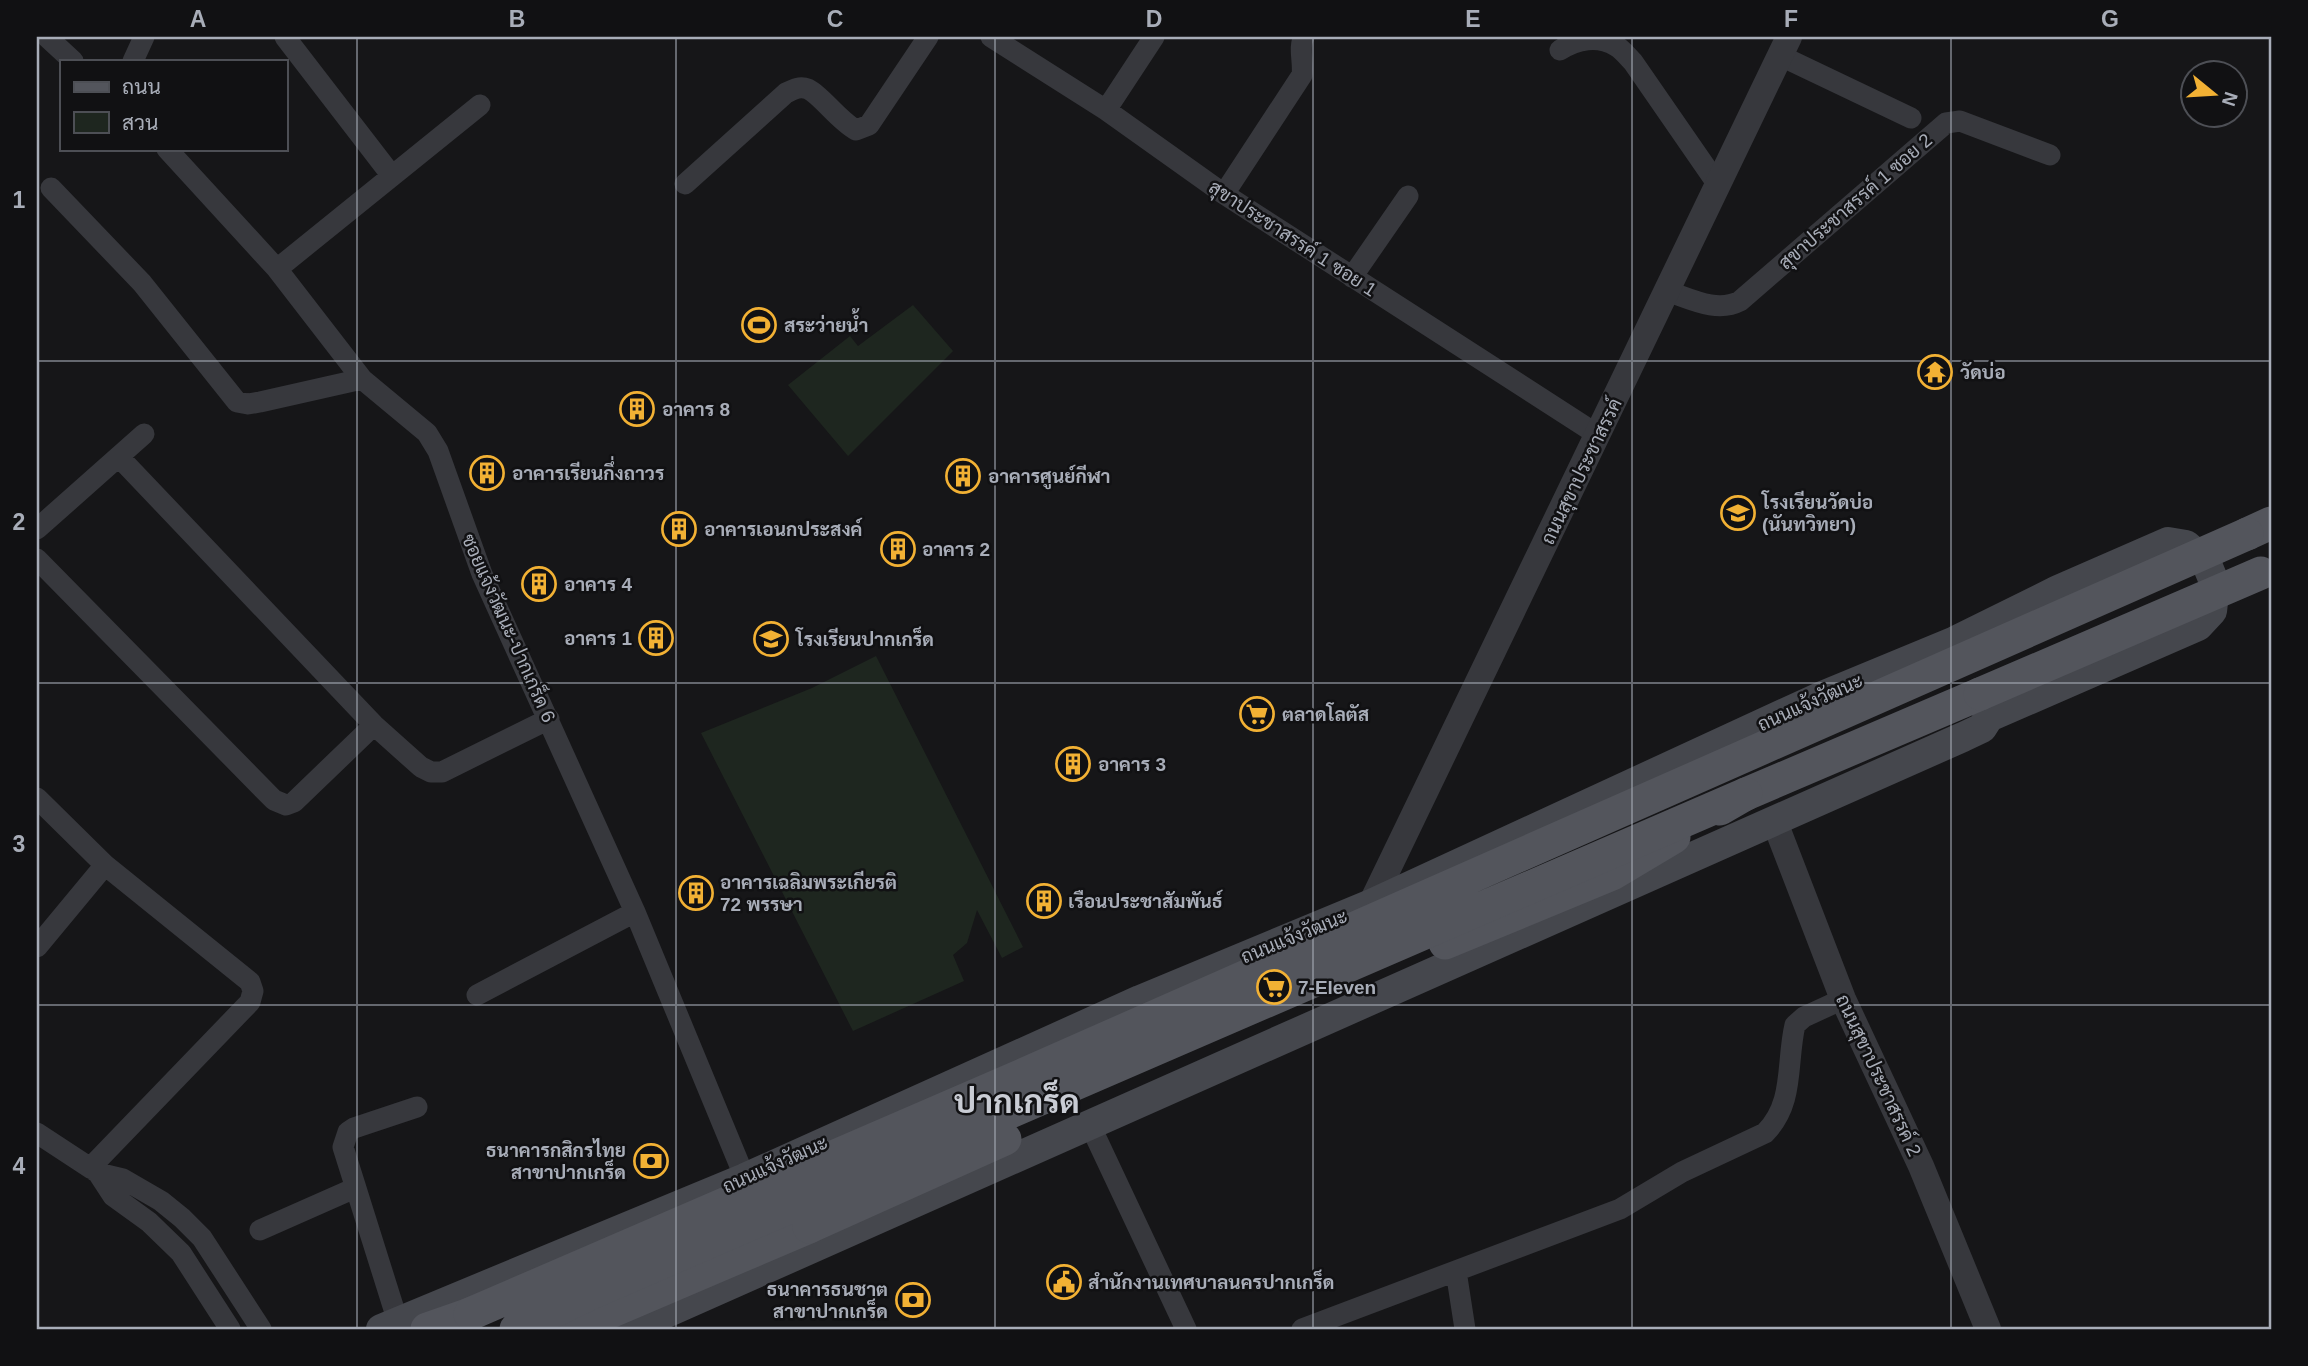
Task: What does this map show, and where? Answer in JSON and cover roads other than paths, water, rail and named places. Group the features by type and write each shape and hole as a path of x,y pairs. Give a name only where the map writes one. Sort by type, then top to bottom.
{"main road":[{"name":"ถนนแจ้งวัฒนะ","path":"402,1327 455,1322 1015,1078 2271,523"},
{"name":"ถนนแจ้งวัฒนะ","path":"402,1327 745,1178 1129,1005 1371,904 1822,696 1955,641 2058,590 2168,542 2186,545 2206,562 2215,584 2212,611 2198,626 1989,717 1982,728 1964,737 630,1329"},
{"path":"516,1329 596,1291 2271,568"},
{"path":"1955,641 1966,651 1974,665 1988,701 1989,717"},
{"path":"570,1329 809,1227 1419,954 1612,874 1746,794"},
{"path":"1371,904 1398,987"}],"street":[{"path":"47,37 72,60"},
{"path":"133,60 144,37"},
{"path":"285,37 392,176"},
{"path":"685,184 786,93 797,88 809,89 850,127 856,130 869,125 928,37"},
{"name":"สุขาประชาสรรค์ 1 ซอย 1","path":"991,37 1106,110 1224,194 1598,435"},
{"path":"1106,110 1154,37"},
{"path":"1224,194 1301,75 1304,63 1301,42 1304,37"},
{"path":"1560,50 1574,41 1595,40 1616,46 1633,62 1718,185"},
{"path":"1785,46 1911,118"},
{"name":"ถนนสุขาประชาสรรค์","path":"1371,904 1785,46"},
{"path":"277,268 480,105"},
{"name":"สุขาประชาสรรค์ 1 ซอย 2","path":"1667,291 1727,308 1740,301 1946,124 1959,121 2050,155"},
{"name":"ซอยแจ้งวัฒนะ-ปากเกร็ด 6","path":"168,150 277,268 362,379 427,433 438,452 482,574 635,912 745,1178"},
{"path":"51,188 142,283 237,402 260,402 362,379"},
{"path":"1352,277 1408,196"},
{"path":"37,529 144,433"},
{"path":"119,457 374,724 421,767 431,772 442,772 549,719"},
{"path":"37,559 274,800 286,805 294,802 374,724"},
{"path":"37,799 105,865 250,982 253,991 250,1002 94,1171"},
{"name":"ถนนสุขาประชาสรรค์ 2","path":"1774,820 1843,999 1921,1166 1988,1329"},
{"path":"37,947 105,865"},
{"path":"477,995 635,912"},
{"path":"1302,1329 1620,1209 1682,1172 1765,1133 1775,1124 1787,1095 1795,1025 1804,1017 1843,999"},
{"path":"402,1327 343,1147 348,1132 417,1107"},
{"path":"1090,1125 1186,1329"},
{"path":"37,1133 94,1171 123,1179 182,1218 202,1238 261,1329"},
{"path":"94,1171 113,1196 149,1222 180,1253 230,1329"},
{"path":"260,1230 355,1188"},
{"path":"1456,1271 1465,1329"}],"place":[{"name":"สระว่ายน้ำ","path":"759,325"},
{"name":"วัดบ่อ","path":"1935,372"},
{"name":"อาคาร 8","path":"637,409"},
{"name":"อาคารเรียนกึ่งถาวร","path":"487,473"},
{"name":"อาคารศูนย์กีฬา","path":"963,476"},
{"name":"โรงเรียนวัดบ่อ (นันทวิทยา)","path":"1738,513"},
{"name":"อาคารเอนกประสงค์","path":"679,529"},
{"name":"อาคาร 2","path":"898,549"},
{"name":"อาคาร 4","path":"539,584"},
{"name":"อาคาร 1","path":"656,638"},
{"name":"โรงเรียนปากเกร็ด","path":"771,639"},
{"name":"ตลาดโลตัส","path":"1257,714"},
{"name":"อาคาร 3","path":"1073,764"},
{"name":"อาคารเฉลิมพระเกียรติ 72 พรรษา","path":"696,893"},
{"name":"เรือนประชาสัมพันธ์","path":"1044,901"},
{"name":"7-Eleven","path":"1274,987"},
{"name":"ธนาคารกสิกรไทย สาขาปากเกร็ด","path":"651,1161"},
{"name":"สำนักงานเทศบาลนครปากเกร็ด","path":"1064,1282"},
{"name":"ธนาคารธนชาต สาขาปากเกร็ด","path":"913,1300"}],"district":[{"name":"ปากเกร็ด","path":"1017,1101"}]}
